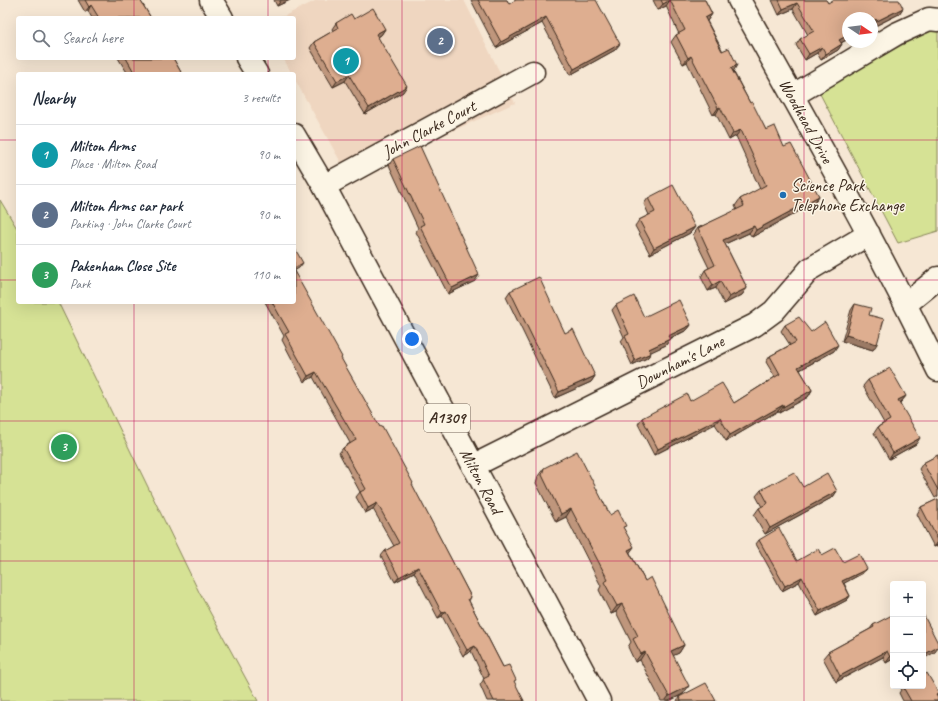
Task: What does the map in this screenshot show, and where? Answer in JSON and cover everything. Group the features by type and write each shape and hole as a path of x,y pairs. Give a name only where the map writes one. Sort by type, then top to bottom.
{"street":[{"path":"211,0 221,16"},
{"name":"Woodhead Drive","path":"739,0 869,234 906,304 938,370"},
{"path":"792,96 896,34 929,19 938,20"},
{"path":"248,60 256,72"},
{"name":"John Clarke Court","path":"324,186 533,72"},
{"name":"Milton Road","path":"296,138 324,186 599,701"},
{"name":"Downham's Lane","path":"473,466 755,325 774,311 810,269 869,234"},
{"path":"906,304 938,278"}],"shaded area":[{"path":"317,0 464,0 515,103 349,177 296,82 296,72 291,72 284,60 296,60 296,16 284,16"}],"green space":[{"path":"930,29 938,30 938,231 898,243 819,92"},
{"path":"0,200 16,227 16,304 59,304 199,592 258,701 0,701"}],"building":[{"path":"85,0 140,0 150,16 98,16 91,5 89,7"},
{"path":"478,0 507,0 509,4 516,0 596,0 620,44 574,69 546,17 501,42"},
{"path":"661,0 670,0 663,4"},
{"path":"670,0 705,0 712,14 705,18 722,51 729,48 737,65 731,68 750,103 752,102 766,130 775,126 784,147 791,144 819,196 756,230 754,226 723,240 747,288 729,297 720,281 713,285 705,270 715,265 698,228 744,206 740,199 766,185 741,130 733,133 691,56 688,58 676,35 685,30"},
{"path":"779,0 826,0 828,3 833,0 899,0 903,8 878,20 878,12 842,12 842,38 839,40 842,44 826,54 822,47 809,54 800,39 814,31 797,3 783,9"},
{"path":"373,8 385,29 376,34 407,86 369,108 349,75 337,81 314,42 338,28 336,23 351,14 354,19"},
{"path":"127,60 174,60 181,72 134,72"},
{"path":"420,146 479,275 452,288 420,226 424,224 393,159"},
{"path":"673,185 695,227 654,248 639,220 655,212 648,198"},
{"path":"296,251 303,263 296,267"},
{"path":"296,275 342,357 341,358 380,427 382,426 413,483 412,484 471,597 468,599 503,667 509,665 516,680 514,681 524,701 494,701 483,679 489,676 475,646 467,650 446,611 442,613 418,567 399,577 385,551 399,543 377,503 368,508 360,492 366,489 343,448 356,440 316,372 308,376 285,334 289,332 273,304 296,304"},
{"path":"539,277 565,333 573,329 595,376 559,392 510,291"},
{"path":"634,296 644,317 679,300 691,325 668,336 670,339 649,349 651,353 635,360 625,336 629,334 616,305"},
{"path":"855,304 871,308 869,315 884,319 877,344 846,335"},
{"path":"799,317 811,332 825,322 838,345 798,367 812,390 730,435 720,418 658,449 642,418 687,394 690,401 722,383 734,403 780,374 770,356 796,342 785,325"},
{"path":"890,368 906,396 898,400 920,438 893,453 878,427 890,420 868,380"},
{"path":"577,451 610,515 618,510 626,526 623,527 634,547 628,550 645,581 651,577 684,645 671,651 689,686 669,696 645,652 641,654 633,639 638,636 622,604 617,606 604,582 608,580 571,509 561,514 542,475 544,468"},
{"path":"938,455 938,490 923,463"},
{"path":"794,472 803,487 827,473 837,491 770,528 759,508 768,503 761,490"},
{"path":"938,499 938,540 921,507"},
{"path":"779,528 797,561 818,549 822,555 835,548 843,562 859,554 867,569 842,581 850,596 820,611 802,577 785,586 759,540"},
{"path":"890,616 890,657 887,651 840,676 828,652 874,627 873,625"},
{"path":"926,620 938,643 938,647 926,653"},
{"path":"927,673 938,692 936,695 938,701 911,701 904,689 926,689"},
{"path":"706,683 716,701 681,701 679,697"}],"place":[{"name":"Milton Arms car park","path":"440,41"},
{"name":"Milton Arms","path":"346,61"},
{"name":"Science Park Telephone Exchange","path":"783,195"},
{"name":"Pakenham Close Site","path":"64,447"}]}
